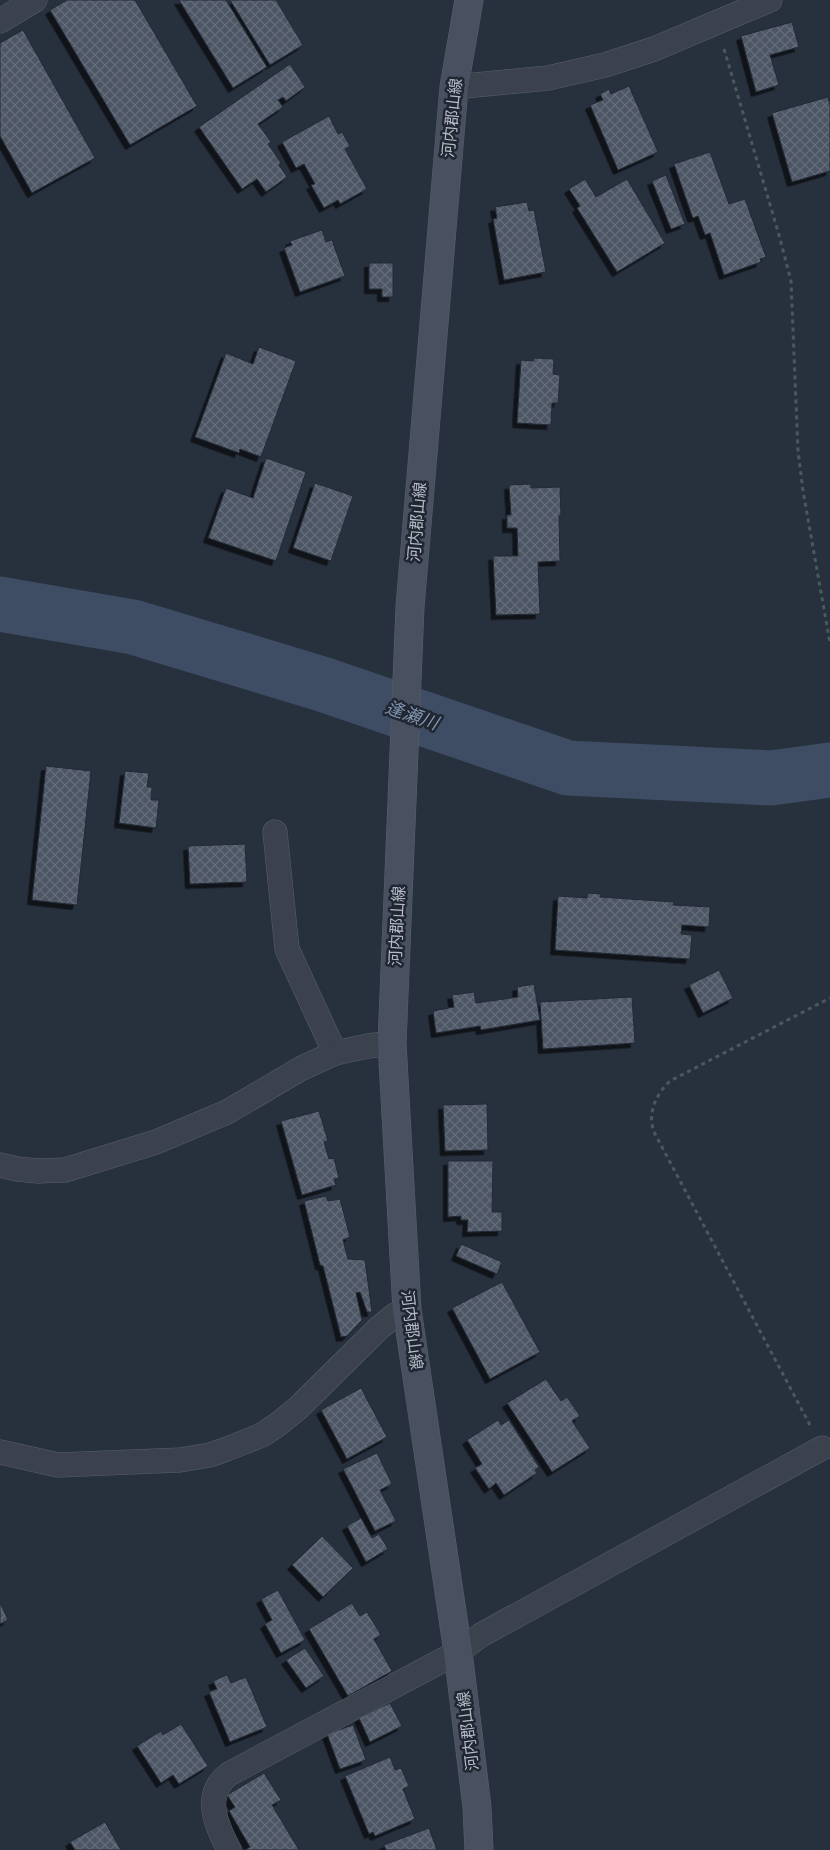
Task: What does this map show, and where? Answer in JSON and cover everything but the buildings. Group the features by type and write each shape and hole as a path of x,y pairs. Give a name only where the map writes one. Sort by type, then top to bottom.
{"main road":[{"name":"河内郡山線","path":"469,0 454,87 410,607 392,1043 407,1310 458,1652 477,1807 479,1850"}],"street":[{"path":"0,21 35,0"},
{"path":"454,87 548,78 605,65 654,49 770,0"},
{"path":"275,832 287,949 335,1053"},
{"path":"0,1165 24,1170 65,1170 156,1142 227,1112 302,1068 335,1053 392,1043"},
{"path":"0,1452 58,1465 180,1460 227,1449 262,1436 277,1426 298,1409 379,1328 395,1315 407,1310"},
{"path":"229,1850 213,1810 216,1787 221,1780 241,1767 458,1652 482,1635 822,1448"}],"path":[{"path":"716,22 779,234 791,281 798,451 803,491 830,643"},
{"path":"822,1448 654,1132 651,1117 658,1096 670,1081 830,998"}],"waterway":[{"name":"逢瀬川","path":"0,604 133,627 322,684 568,768 771,778 830,770"}]}
